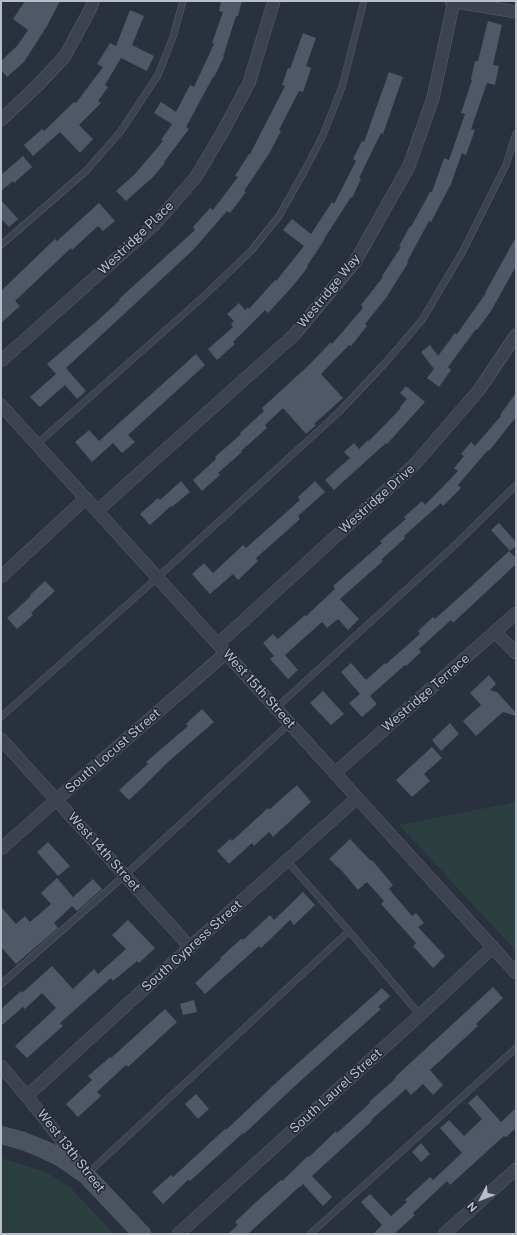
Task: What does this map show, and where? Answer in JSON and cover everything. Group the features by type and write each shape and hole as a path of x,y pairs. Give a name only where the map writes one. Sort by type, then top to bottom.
{"main road":[{"path":"1,1135 23,1141 60,1157 86,1175"},
{"name":"West 13th Street","path":"86,1175 142,1234"}],"street":[{"path":"1,120 39,84 65,56 92,6 93,1"},
{"name":"Westridge Place","path":"1,361 154,225 196,177 249,83 274,1"},
{"path":"450,1 516,12"},
{"name":"Westridge Way","path":"97,511 294,334 356,262 409,166 433,98 454,2"},
{"name":"Westridge Drive","path":"218,644 415,464 479,390 516,335"},
{"name":"West 15th Street","path":"1,404 516,973"},
{"path":"1,577 86,498"},
{"name":"Westridge Terrace","path":"335,773 516,613"},
{"path":"495,632 516,653"},
{"name":"South Locust Street","path":"1,850 56,800 226,653"},
{"name":"West 14th Street","path":"1,739 190,947"},
{"name":"South Cypress Street","path":"27,1096 190,947 357,798"},
{"name":"South Laurel Street","path":"178,1234 493,947"},
{"name":"West 13th Street","path":"1,1066 60,1138 86,1175"},
{"path":"444,1234 516,1170"}],"lane":[{"path":"1,245 86,171 121,131 158,75 173,37 183,1"},
{"path":"37,444 204,296 251,251 279,216 323,135 342,87 364,1"},
{"path":"1,717 158,577 339,412 386,362 422,320 463,251 506,165 516,133"},
{"path":"276,708 455,546 516,485"},
{"path":"1,984 125,875 290,723"},
{"path":"287,861 420,1015"},
{"path":"86,1175 349,931"},
{"path":"310,1234 516,1048"}],"shaded area":[{"path":"516,802 516,951 399,825"},
{"path":"1,1158 46,1172 71,1188 114,1234 1,1234"}],"building":[{"path":"25,1 60,1 47,26 24,62 7,77 1,70 1,61 17,46 28,30 13,19"},
{"path":"221,1 242,1 224,57 186,127 189,129 164,162 165,163 152,178 126,201 116,191 135,174 163,141 161,140 172,124 154,113 161,102 176,112 190,85 194,87 214,44 212,43 223,12 219,11"},
{"path":"130,10 144,16 132,45 154,56 147,71 121,58 105,85 108,87 98,101 101,103 79,125 93,139 80,153 60,132 33,156 24,145 42,129 44,131 74,102 76,103 103,67 97,64 110,43 116,46"},
{"path":"488,21 502,25 493,65 499,66 495,85 487,83 471,129 475,130 466,155 462,153 451,184 431,222 429,221 407,262 408,263 386,298 365,324 367,326 351,346 349,345 321,374 343,398 314,424 316,425 306,434 283,408 265,425 267,428 218,473 220,475 202,491 193,480 264,411 262,408 309,365 331,342 332,344 363,308 361,305 383,277 382,276 401,247 399,246 410,226 411,227 430,192 432,192 444,158 449,160 465,114 461,113 472,80 475,61 478,61"},
{"path":"303,33 316,38 306,66 311,68 303,92 299,91 279,130 281,131 269,154 244,191 246,192 230,213 227,211 193,250 66,368 86,391 77,399 65,385 40,407 30,397 56,374 47,364 96,322 195,230 193,227 210,208 213,210 238,177 235,176 250,154 285,86 282,85 288,68 290,69"},
{"path":"389,72 403,77 383,134 381,133 359,178 361,179 352,198 351,197 324,239 307,266 308,267 292,287 268,313 265,310 233,342 235,344 217,360 208,349 233,327 231,324 234,321 227,314 239,303 245,310 248,307 249,309 275,280 276,281 304,246 283,230 292,219 311,234 332,202 334,204 356,161 353,159 362,141 364,142"},
{"path":"23,156 32,167 14,183 13,181 1,191 1,175"},
{"path":"1,200 18,219 9,227 1,219"},
{"path":"99,203 115,221 103,231 98,226 72,250 71,248 15,301 20,306 1,323 1,291 55,239 57,241"},
{"path":"516,237 516,266 491,311 448,367 451,370 439,387 427,378 434,369 421,352 430,345 438,356 455,333 457,334 486,293"},
{"path":"196,354 205,365 128,435 135,442 122,453 113,443 92,462 75,442 89,430 99,441"},
{"path":"406,386 425,402 387,444 386,443 334,490 325,480 350,458 344,452 354,443 359,449 368,440 369,441 401,408 400,407 407,399 400,393"},
{"path":"516,393 516,417 489,451 488,450 458,485 461,488 443,506 441,503 404,536 405,538 381,560 383,561 340,599 359,619 348,630 338,619 327,628 322,622 285,655 298,670 288,679 270,659 274,656 263,643 273,634 278,639 305,615 306,616 335,589 333,586 382,543 380,541 406,519 404,517 422,501 425,505 458,471 454,468 464,456 461,454 471,442 475,446 501,416 500,415"},
{"path":"181,481 190,492 172,507 171,506 150,525 140,514 158,498 160,500"},
{"path":"315,481 325,492 298,516 300,519 256,558 258,561 238,580 233,574 210,594 192,574 204,563 213,573 243,545 246,548 300,500 298,497"},
{"path":"499,523 516,542 516,546 510,551 491,530"},
{"path":"509,551 516,558 516,564 453,623 451,620 419,649 421,652 370,696 377,704 362,717 349,703 360,694 341,672 351,663 366,680 420,634 418,631 433,617 435,619"},
{"path":"45,581 55,591 31,613 33,615 17,629 7,618"},
{"path":"489,675 496,684 490,690 497,692 516,713 516,716 503,712 476,736 463,721 481,705 470,693"},
{"path":"323,691 344,714 331,725 310,703"},
{"path":"202,709 214,722 168,762 129,800 119,790 148,764 146,762 188,726 186,724"},
{"path":"450,723 459,734 441,751 432,740"},
{"path":"432,747 442,758 424,774 430,781 412,797 396,780"},
{"path":"297,785 311,802 273,837 269,832 254,846 252,843 229,864 217,851 230,839 232,841 268,808 269,810"},
{"path":"350,839 371,861 372,860 393,885 389,889 412,916 416,913 424,923 418,927 445,956 433,968 413,946 416,943 381,904 384,901 367,882 358,890 342,871 329,859"},
{"path":"48,842 70,866 58,876 37,852"},
{"path":"57,878 73,897 93,879 102,889 77,911 72,906 54,923 58,928 16,964 1,947 1,907 16,924 25,916 30,922 51,904 41,893"},
{"path":"303,892 315,905 294,925 290,920 261,948 259,946 205,994 195,983 242,938 243,940 270,915 274,920"},
{"path":"128,920 155,948 139,963 137,961 113,981 111,978 60,1023 63,1026 27,1058 15,1046 56,1008 42,993 25,1009 23,1007 1,1026 1,1009 21,991 22,993 52,966 73,989 94,969 98,974 126,949 112,935"},
{"path":"493,987 503,998 476,1024 478,1026 430,1070 443,1085 433,1095 423,1084 411,1095 406,1089 312,1176 332,1197 323,1206 303,1184 248,1234 228,1234 238,1225 235,1222 255,1203 281,1180 282,1181 308,1156 309,1157 336,1131 337,1133 396,1078 395,1077"},
{"path":"382,988 390,996 378,1007 381,1009 297,1084 244,1134 243,1133 190,1181 188,1180 163,1204 152,1192 171,1175 173,1177 225,1129 226,1130 279,1080"},
{"path":"194,1000 197,1012 183,1015 180,1004"},
{"path":"165,1009 177,1022 128,1067 126,1065 97,1092 101,1096 78,1117 66,1104 92,1080 88,1076 110,1057 111,1058"},
{"path":"196,1094 209,1109 198,1119 185,1104"},
{"path":"477,1095 501,1122 516,1108 516,1128 506,1137 504,1136 450,1185 447,1181 413,1213 415,1215 394,1234 373,1234 382,1225 361,1202 370,1194 391,1216 407,1202 405,1200 430,1177 433,1180 462,1153 440,1128 449,1120 464,1136 482,1119 468,1103"},
{"path":"421,1143 430,1154 421,1162 412,1152"}]}
